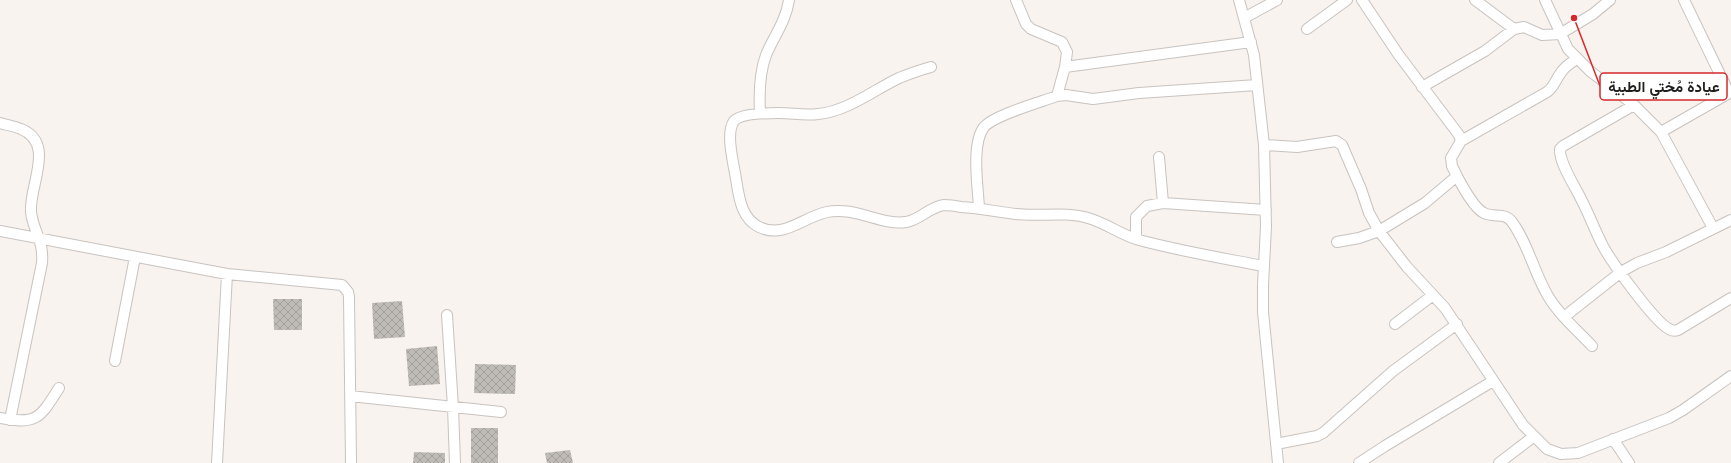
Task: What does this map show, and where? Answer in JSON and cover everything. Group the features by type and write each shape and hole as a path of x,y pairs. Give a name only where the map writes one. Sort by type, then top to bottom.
{"street":[{"path":"760,113 759,94 761,75 766,56 782,25 789,0"},
{"path":"1016,0 1026,24 1031,29 1062,42 1067,52 1065,67 1057,96"},
{"path":"1239,0 1251,42 1264,145 1266,210 1263,266 1263,312 1278,463"},
{"path":"1244,18 1277,0"},
{"path":"1307,29 1347,0"},
{"path":"1362,0 1422,87 1459,134 1461,141"},
{"path":"1475,0 1514,29"},
{"path":"1545,0 1568,49 1590,71 1634,105 1661,132 1713,228"},
{"path":"1422,87 1485,51 1514,29 1524,27 1542,35 1560,34 1592,14 1610,0"},
{"path":"1661,132 1730,92 1684,0"},
{"path":"1065,67 1251,42"},
{"path":"1577,59 1565,67 1552,88 1547,92 1461,141 1451,158 1452,166 1457,176 1477,208 1490,215 1504,215 1512,222 1548,297 1564,317 1592,346"},
{"path":"931,67 898,79 864,98 835,110 818,114 760,113 740,117 734,121 731,128 730,144 740,203 749,219 759,227 774,232 792,228 815,216 838,211 868,215 894,223 906,222 917,219 932,209 944,205 979,208 1017,214 1073,216 1087,218 1136,239 1180,250 1263,266"},
{"path":"979,208 977,149 979,137 984,126 1001,116 1057,96 1066,95 1093,99 1139,93 1257,85"},
{"path":"1634,105 1560,149 1560,154 1601,243 1651,313 1669,329 1674,331 1731,298"},
{"path":"0,123 26,131 34,139 39,150 40,155 31,204 33,222 40,238 42,250 42,262 5,419 28,421 38,417 45,410 59,388"},
{"path":"1264,145 1297,147 1336,141 1342,145 1361,189 1369,213 1379,231 1407,267 1457,324 1493,382 1523,425 1546,450 1561,454 1578,453 1683,410 1731,376"},
{"path":"1159,157 1163,203"},
{"path":"1337,242 1359,238 1379,231 1426,203 1457,176"},
{"path":"1136,239 1136,217 1147,206 1163,203 1266,210"},
{"path":"1564,317 1621,272 1637,263 1666,252 1731,220"},
{"path":"0,231 227,274 342,285 346,288 349,297 351,463"},
{"path":"114,361 135,257"},
{"path":"217,463 227,274"},
{"path":"1395,324 1433,295"},
{"path":"447,315 455,463"},
{"path":"1276,444 1317,436 1323,433 1392,371 1457,324"},
{"path":"1359,463 1493,382"},
{"path":"350,396 501,412"},
{"path":"1499,463 1533,436"},
{"path":"1613,439 1629,463"}],"building":[{"path":"273,299 302,299 302,330 274,330"},
{"path":"402,301 405,337 374,339 372,303"},
{"path":"437,346 440,384 409,386 406,349"},
{"path":"475,364 516,365 515,394 474,393"},
{"path":"471,428 498,428 498,463 471,463"},
{"path":"570,450 573,463 547,463 545,453"},
{"path":"414,452 445,453 445,463 413,463"}],"place":[{"name":"عيادة مُختي الطبية","path":"1574,18"}]}
